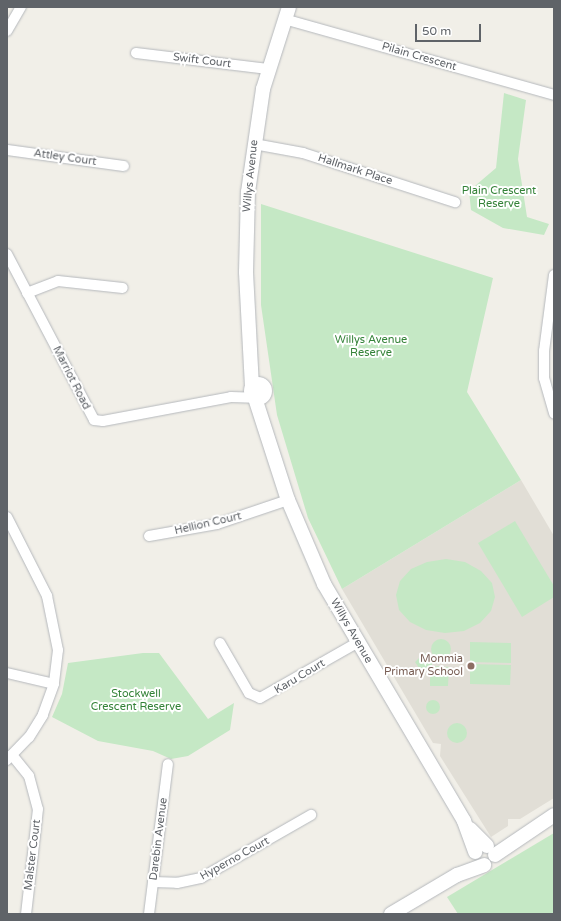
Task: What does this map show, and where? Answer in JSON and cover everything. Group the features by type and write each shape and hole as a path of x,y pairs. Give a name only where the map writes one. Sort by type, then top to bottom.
{"street":[{"path":"7,31 21,7"},
{"name":"Willys Avenue","path":"286,13 268,69 254,144 246,245 252,350 257,392 266,428 288,500 324,584 357,643 484,853"},
{"name":"Pilain Crescent","path":"286,13 554,95"},
{"name":"Swift Court","path":"136,53 268,69"},
{"name":"Hallmark Place","path":"254,144 303,153 455,202"},
{"name":"Attley Court","path":"7,150 124,166"},
{"name":"Marriot Road","path":"7,254 12,274 27,294 94,420 103,422 257,392"},
{"path":"554,275 544,351 544,378 554,414"},
{"path":"27,294 58,281 123,288"},
{"name":"Hellion Court","path":"149,536 217,524 288,500"},
{"path":"7,517 52,611 58,650 54,684 39,721 10,758"},
{"path":"7,540 17,536"},
{"name":"Karu Court","path":"220,644 249,692 260,698 357,643"},
{"path":"7,673 54,684"},
{"name":"Malster Court","path":"10,758 29,776 38,809 26,914"},
{"name":"Darebin Avenue","path":"149,914 169,764"},
{"name":"Hyperno Court","path":"153,882 178,883 201,878 312,813"},
{"path":"391,914 457,875 484,853 517,837 554,815"}],"shaded area":[{"name":"Monmia Primary School","path":"521,480 554,536 554,798 520,819 508,819 508,826 491,837 440,756 441,744 433,743 342,589"}],"green space":[{"name":"Plain Crescent Reserve","path":"504,93 526,100 518,159 527,217 549,224 544,235 503,228 471,210 469,191 496,168"},
{"name":"Willys Avenue Reserve","path":"261,204 493,278 467,392 521,480 342,589 308,518 277,415 261,305"},
{"path":"515,521 554,586 554,597 522,617 478,543"},
{"path":"446,559 465,562 481,571 492,583 495,597 491,611 480,623 464,631 445,633 426,630 410,622 399,610 396,595 400,581 411,569 427,562"},
{"path":"441,639 448,642 451,649 448,656 441,659 434,656 431,649 434,642"},
{"path":"470,642 511,643 511,663 470,662"},
{"name":"Stockwell Crescent Reserve","path":"143,653 159,653 208,719 234,703 230,730 188,756 171,759 153,751 98,741 52,717 62,694 68,663"},
{"path":"424,653 432,659 432,666 449,667 448,686 430,686 430,669 421,671 415,662"},
{"path":"470,664 511,665 510,685 470,684"},
{"path":"430,700 436,700 440,704 440,710 436,714 430,714 426,710 426,704"},
{"path":"457,723 464,726 467,733 464,740 457,743 450,740 447,733 450,726"},
{"path":"554,833 554,914 458,914 447,897"}],"place":[{"name":"Monmia Primary School","path":"471,666"}]}
